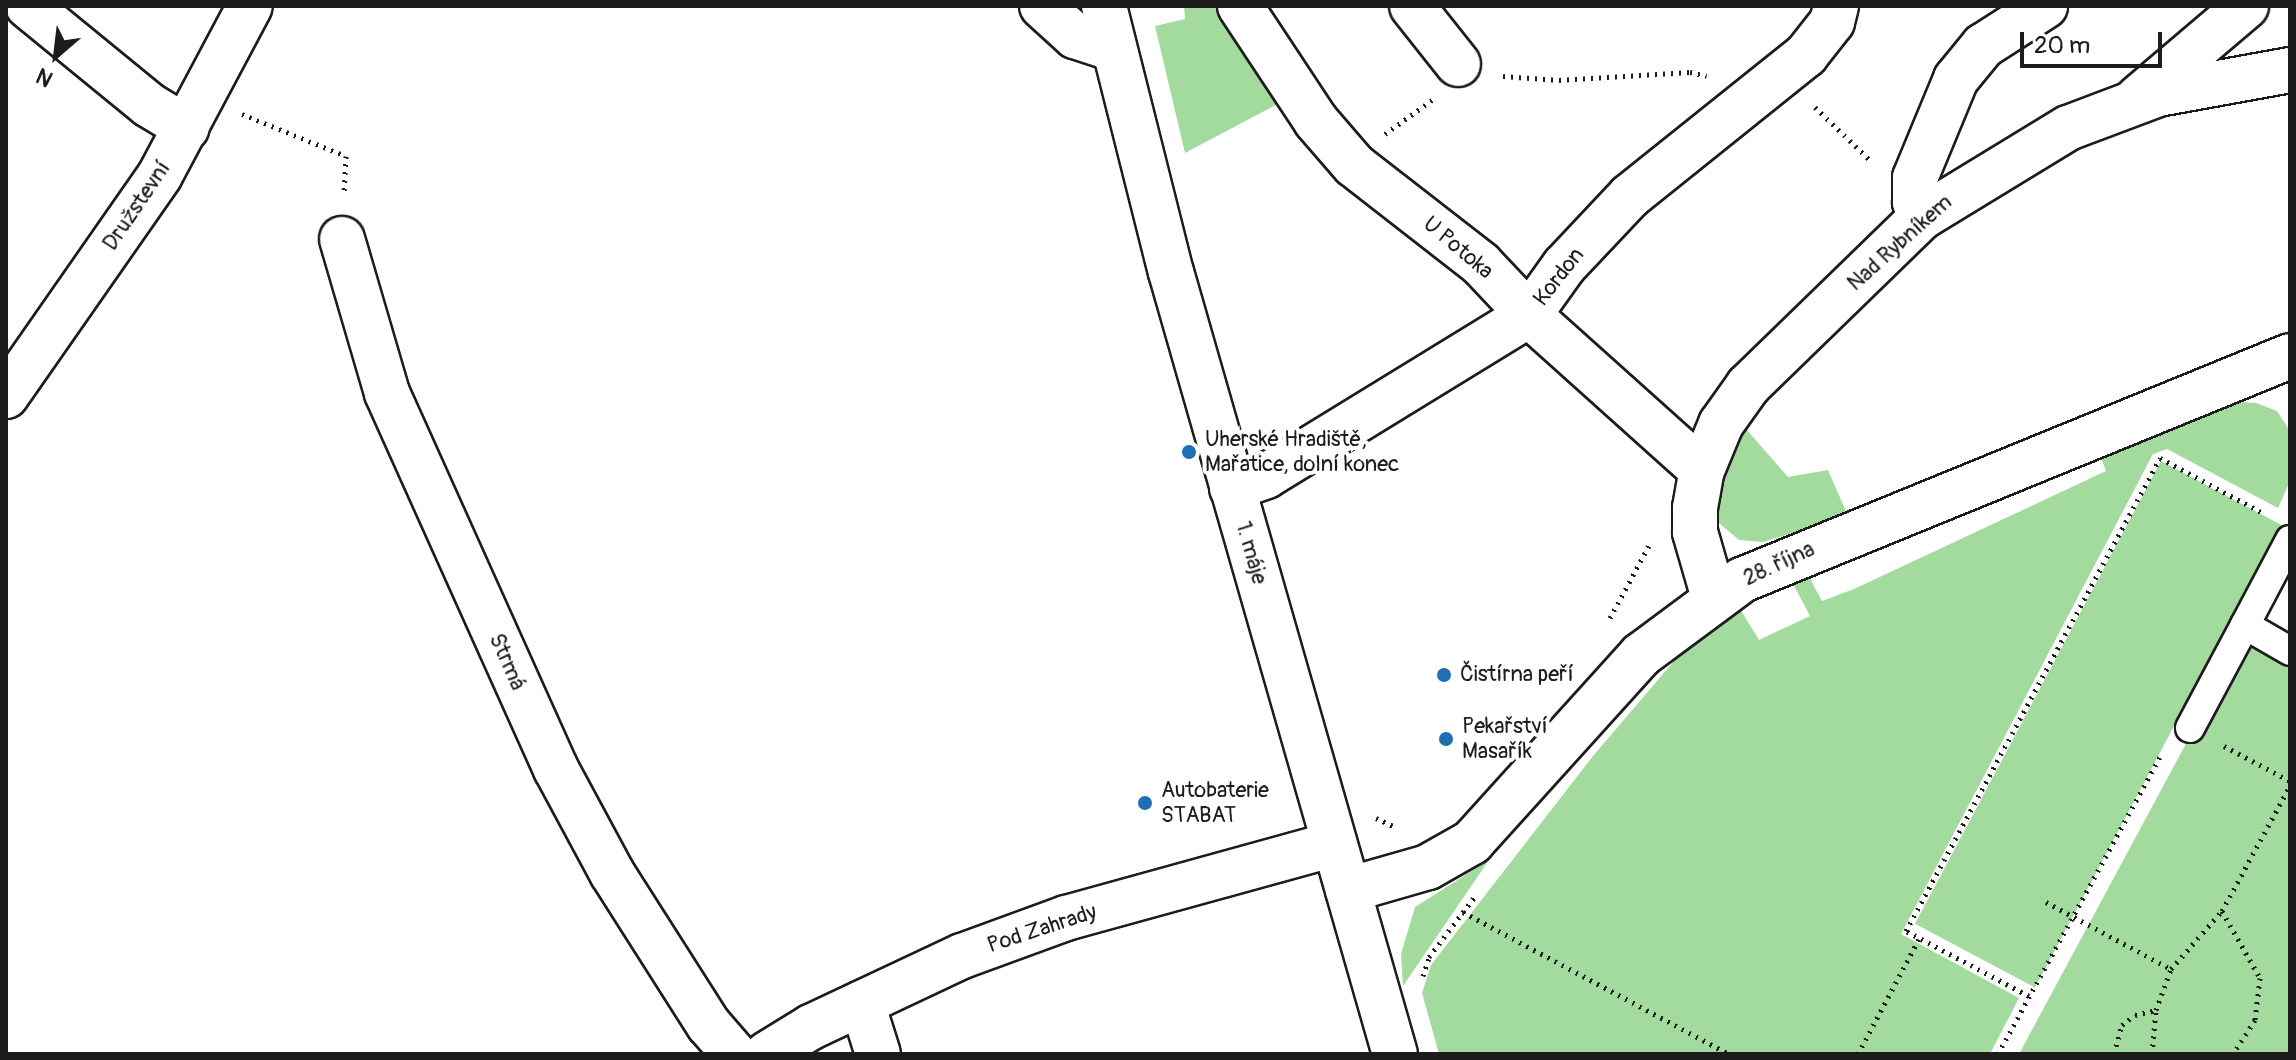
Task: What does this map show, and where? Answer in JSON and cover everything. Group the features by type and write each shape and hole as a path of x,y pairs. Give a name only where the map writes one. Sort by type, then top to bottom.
{"street":[{"path":"28,6 149,105 187,128"},
{"name":"Družstevní","path":"6,396 160,175 250,6"},
{"path":"1042,6 1075,36 1114,49"},
{"name":"1. máje","path":"1104,6 1232,488 1395,1054"},
{"name":"U Potoka","path":"1240,6 1316,121 1351,162 1481,264 1529,315 1701,477"},
{"path":"1412,6 1451,79"},
{"name":"Kordon","path":"1232,488 1266,476 1529,315 1564,266 1630,196 1820,41 1836,6"},
{"path":"1918,210 1920,160 1956,79 1983,46 2045,6"},
{"path":"2134,102 2246,6"},
{"name":"Nad Rybníkem","path":"1714,598 1695,532 1701,477 1721,424 1748,386 1918,210 2018,154 2134,102 2290,70"},
{"name":"Strmá","path":"342,239 387,393 556,769 620,886 709,1025 734,1054"},
{"name":"28. října","path":"1348,890 1428,867 1472,842 1608,687 1714,598 1787,557 2290,356"},
{"name":"Pod Zahrady","path":"767,1054 862,1003 962,956 1066,918 1334,844"},
{"path":"862,1003 878,1054"}],"lane":[{"path":"2190,728 2245,625 2284,530"},
{"path":"2245,625 2290,651"}],"path":[{"path":"1351,162 1451,79 1489,73 1559,80 1690,72 1766,88 1918,210"},
{"path":"2029,996 1906,931 2160,458 2284,530"},
{"path":"1608,623 1664,518 1701,477"},
{"path":"1999,1053 2179,721 2290,784 2222,911 2171,969 2156,1010 2152,1054"},
{"path":"1370,814 1400,828"},
{"path":"2046,902 2171,969"},
{"path":"2222,911 2260,978 2255,1020 2233,1054"},
{"path":"1463,912 1729,1054"},
{"path":"1858,1054 1919,939"},
{"path":"2114,1054 2122,1025 2135,1015 2156,1010"}],"green space":[{"path":"1184,6 1225,6 1285,100 1185,153 1155,26 1185,19"},
{"path":"2223,401 2256,403 2277,411 2288,428 2290,481 2278,508 2167,449 2153,454 1901,934 2019,998 1990,1054 1439,1054 1422,993 1431,965 1593,756 1675,660 1740,609 1759,640 1810,616 1792,582 1807,573 1822,601 1854,589 2106,471 2098,450"},
{"path":"1739,421 1788,477 1828,470 1848,516 1763,542 1739,540 1719,523 1716,488"},
{"path":"2161,461 2281,525 2035,988 1915,924"},
{"path":"2245,634 2290,656 2290,1054 2019,1054"},
{"path":"1489,860 1403,986 1401,954 1415,907"}],"place":[{"name":"Uherské Hradiště, Mařatice, dolní konec","path":"1189,452"},
{"name":"Čistírna peří","path":"1444,675"},
{"name":"Pekařství Masařík","path":"1446,739"},
{"name":"Autobaterie STABAT","path":"1145,803"}]}
